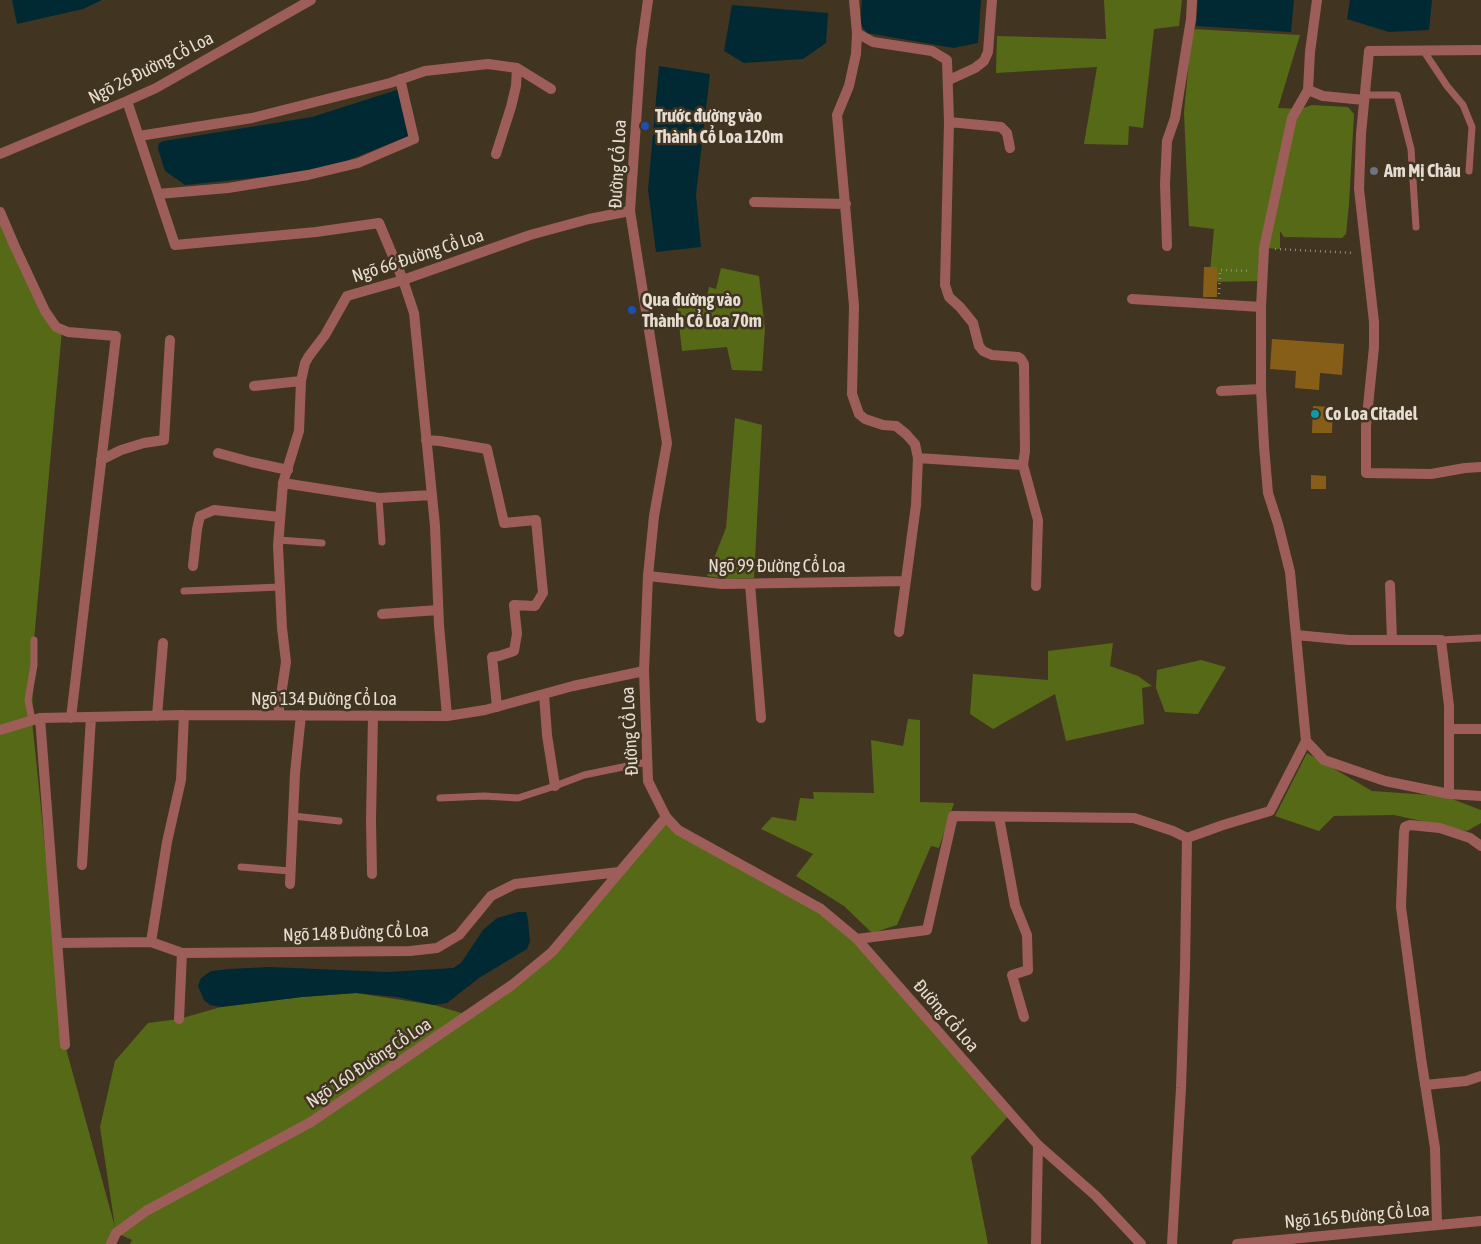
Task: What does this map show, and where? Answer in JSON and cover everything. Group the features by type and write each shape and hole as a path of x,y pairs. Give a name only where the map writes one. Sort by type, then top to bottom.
{"street":[{"name":"Ngõ 26 Đường Cổ Loa","path":"0,154 156,88 311,0"},
{"name":"Đường Cổ Loa","path":"648,0 641,50 630,211 667,442 654,516 648,576 644,671 648,781 666,817 678,830 821,909 857,939 1038,1145 1096,1196 1141,1244"},
{"path":"854,0 857,33 856,54 849,86 837,116 854,306 852,394 858,414 865,419 883,425 896,426 915,444 918,458 916,506 899,632"},
{"path":"949,80 975,68 984,61 988,52 992,0"},
{"path":"1167,246 1165,184 1167,141 1175,118 1192,0"},
{"path":"857,939 927,930 953,816 1134,818 1187,838 1270,811 1306,741 1290,572 1268,492 1261,389 1261,307 1264,248 1292,118 1308,90 1310,52 1317,0"},
{"path":"857,33 873,42 932,51 947,60 949,122 945,285 949,297 973,323 982,351 992,355 1018,357 1023,362 1025,442 1023,465 1038,520 1036,586"},
{"path":"1481,50 1369,51 1359,189 1374,322 1374,346 1366,426 1366,473 1432,474 1481,467"},
{"path":"139,136 252,118 313,104 424,71 488,64 517,68 551,88"},
{"path":"496,154 511,107 516,86 517,68"},
{"path":"158,194 228,188 308,175 358,163 414,139 400,79"},
{"path":"1308,90 1323,96 1365,97"},
{"path":"127,101 175,245 316,232 380,223 404,280 414,313 435,526 438,610 447,716"},
{"path":"949,122 1001,127 1007,133 1010,148"},
{"path":"754,202 846,204"},
{"name":"Ngõ 66 Đường Cổ Loa","path":"278,715 286,662 278,540 283,483 299,431 302,372 309,356 325,335 347,296 404,280 530,235 589,219 630,211"},
{"path":"0,212 45,311 56,327 68,332 116,336 71,718"},
{"path":"1132,299 1261,307"},
{"path":"101,460 121,450 144,443 164,440 170,340"},
{"path":"254,386 301,381"},
{"path":"1221,391 1261,389"},
{"path":"426,440 487,449 504,524 536,520 543,593 534,606 514,605 517,634 514,651 492,657 497,707"},
{"path":"218,454 288,470"},
{"path":"918,458 1023,465"},
{"path":"283,483 379,498 432,495"},
{"path":"193,566 200,516 214,510 280,517"},
{"name":"Ngõ 99 Đường Cổ Loa","path":"648,576 722,584 906,581"},
{"path":"750,584 761,718"},
{"path":"1390,585 1392,640"},
{"path":"382,614 438,610"},
{"path":"1296,635 1349,640 1441,640 1449,706 1449,794"},
{"path":"157,716 163,642"},
{"name":"Ngõ 134 Đường Cổ Loa","path":"0,730 36,719 91,717 184,715 447,716 497,707 573,686 644,671"},
{"path":"544,694 547,736 555,786"},
{"path":"151,942 167,842 181,780 184,715"},
{"path":"290,884 301,715"},
{"path":"372,874 373,716"},
{"path":"82,865 91,717"},
{"path":"36,719 66,1045"},
{"path":"1449,729 1481,729"},
{"path":"1306,741 1324,760 1386,781 1449,794 1479,796"},
{"path":"619,872 666,817"},
{"path":"999,817 1015,905 1027,935 1028,970 1012,975 1024,1017"},
{"path":"1437,1225 1435,1148 1401,907 1405,827 1415,825 1440,828 1476,838 1481,846"},
{"path":"1172,1244 1181,1088 1187,838"},
{"name":"Ngõ 148 Đường Cổ Loa","path":"57,943 151,942 182,953 410,951 437,948 459,935 491,896 515,884 619,872"},
{"name":"Ngõ 160 Đường Cổ Loa","path":"110,1244 116,1233 146,1211 311,1122 512,985 552,952 619,872"},
{"path":"179,1019 182,953"},
{"path":"1425,1085 1466,1081 1481,1076"},
{"path":"1036,1244 1038,1145"},
{"name":"Ngõ 165 Đường Cổ Loa","path":"1237,1244 1481,1221"},
{"path":"1353,1233 1356,1244"}],"lane":[{"path":"1423,50 1447,86 1463,105 1472,127 1469,170"},
{"path":"1365,97 1397,96 1412,149 1416,228"},
{"path":"379,498 382,542"},
{"path":"278,540 322,543"},
{"path":"184,591 280,587"},
{"path":"1441,640 1481,638"},
{"path":"34,640 34,665 28,700 36,719"},
{"path":"440,798 484,796 518,798 584,775 647,762"},
{"path":"293,816 339,821"},
{"path":"241,867 290,871"}],"path":[{"path":"1264,248 1366,254"},
{"path":"1218,299 1220,270 1262,272"}],"green space":[{"path":"1104,0 1182,0 1179,26 1154,29 1143,128 1129,126 1128,145 1084,144 1097,67 996,73 997,36 1106,39"},
{"path":"1192,29 1300,35 1278,108 1300,109 1312,105 1348,107 1354,114 1346,234 1342,238 1284,237 1280,231 1280,249 1264,248 1262,281 1209,282 1214,229 1189,226 1184,112"},
{"path":"0,207 45,311 62,330 34,640 32,720 65,1045 115,1227 100,1127 115,1061 148,1023 179,1019 221,1007 302,997 356,993 434,1005 468,1015 552,952 666,817 678,830 821,909 857,939 1010,1114 971,1157 988,1244 130,1244 132,1240 117,1233 111,1244 0,1244"},
{"path":"721,268 759,276 765,329 762,371 732,370 727,347 682,351 677,307 706,302 709,287 716,289"},
{"path":"735,418 762,425 754,578 727,579 707,576 726,528"},
{"path":"1113,643 1110,666 1138,676 1152,686 1142,688 1144,724 1066,741 1055,694 993,729 970,714 973,674 1048,680 1048,651"},
{"path":"1201,660 1226,667 1198,714 1165,712 1156,688 1157,670"},
{"path":"908,719 920,720 920,802 954,803 939,848 931,846 897,925 872,933 844,906 796,876 813,854 761,829 772,817 796,821 800,798 814,799 813,792 874,793 871,740 903,746"},
{"path":"1307,753 1372,791 1444,796 1481,810 1481,823 1467,831 1394,815 1334,816 1319,831 1275,816"}],"water":[{"path":"12,0 102,0 83,9 17,24"},
{"path":"862,0 981,0 978,43 954,48 867,33 860,24"},
{"path":"1198,0 1294,0 1291,32 1196,26"},
{"path":"1350,0 1432,0 1429,30 1389,32 1347,19"},
{"path":"732,5 828,13 826,43 803,59 744,63 724,51"},
{"path":"659,66 710,74 696,195 701,247 656,252 648,190"},
{"path":"400,89 409,136 346,161 301,173 185,185 165,171 158,149 159,143 164,141 312,117"},
{"path":"518,912 526,912 528,920 530,942 527,949 479,978 447,1003 434,1005 397,997 356,993 302,997 221,1007 210,1005 204,1000 198,986 201,978 211,971 229,969 270,967 388,972 453,968 461,963 483,930 497,918"}],"building":[{"path":"1204,267 1217,267 1217,297 1203,297"},
{"path":"1272,339 1344,344 1342,375 1320,373 1319,390 1295,388 1296,371 1270,369"},
{"path":"1313,406 1333,407 1332,433 1312,433"},
{"path":"1311,475 1326,476 1326,489 1311,489"}],"place":[{"name":"Trước đường vào Thành Cổ Loa 120m","path":"645,126"},
{"name":"Am Mị Châu","path":"1374,171"},
{"name":"Qua đường vào Thành Cổ Loa 70m","path":"632,310"},
{"name":"Co Loa Citadel","path":"1315,414"}]}
